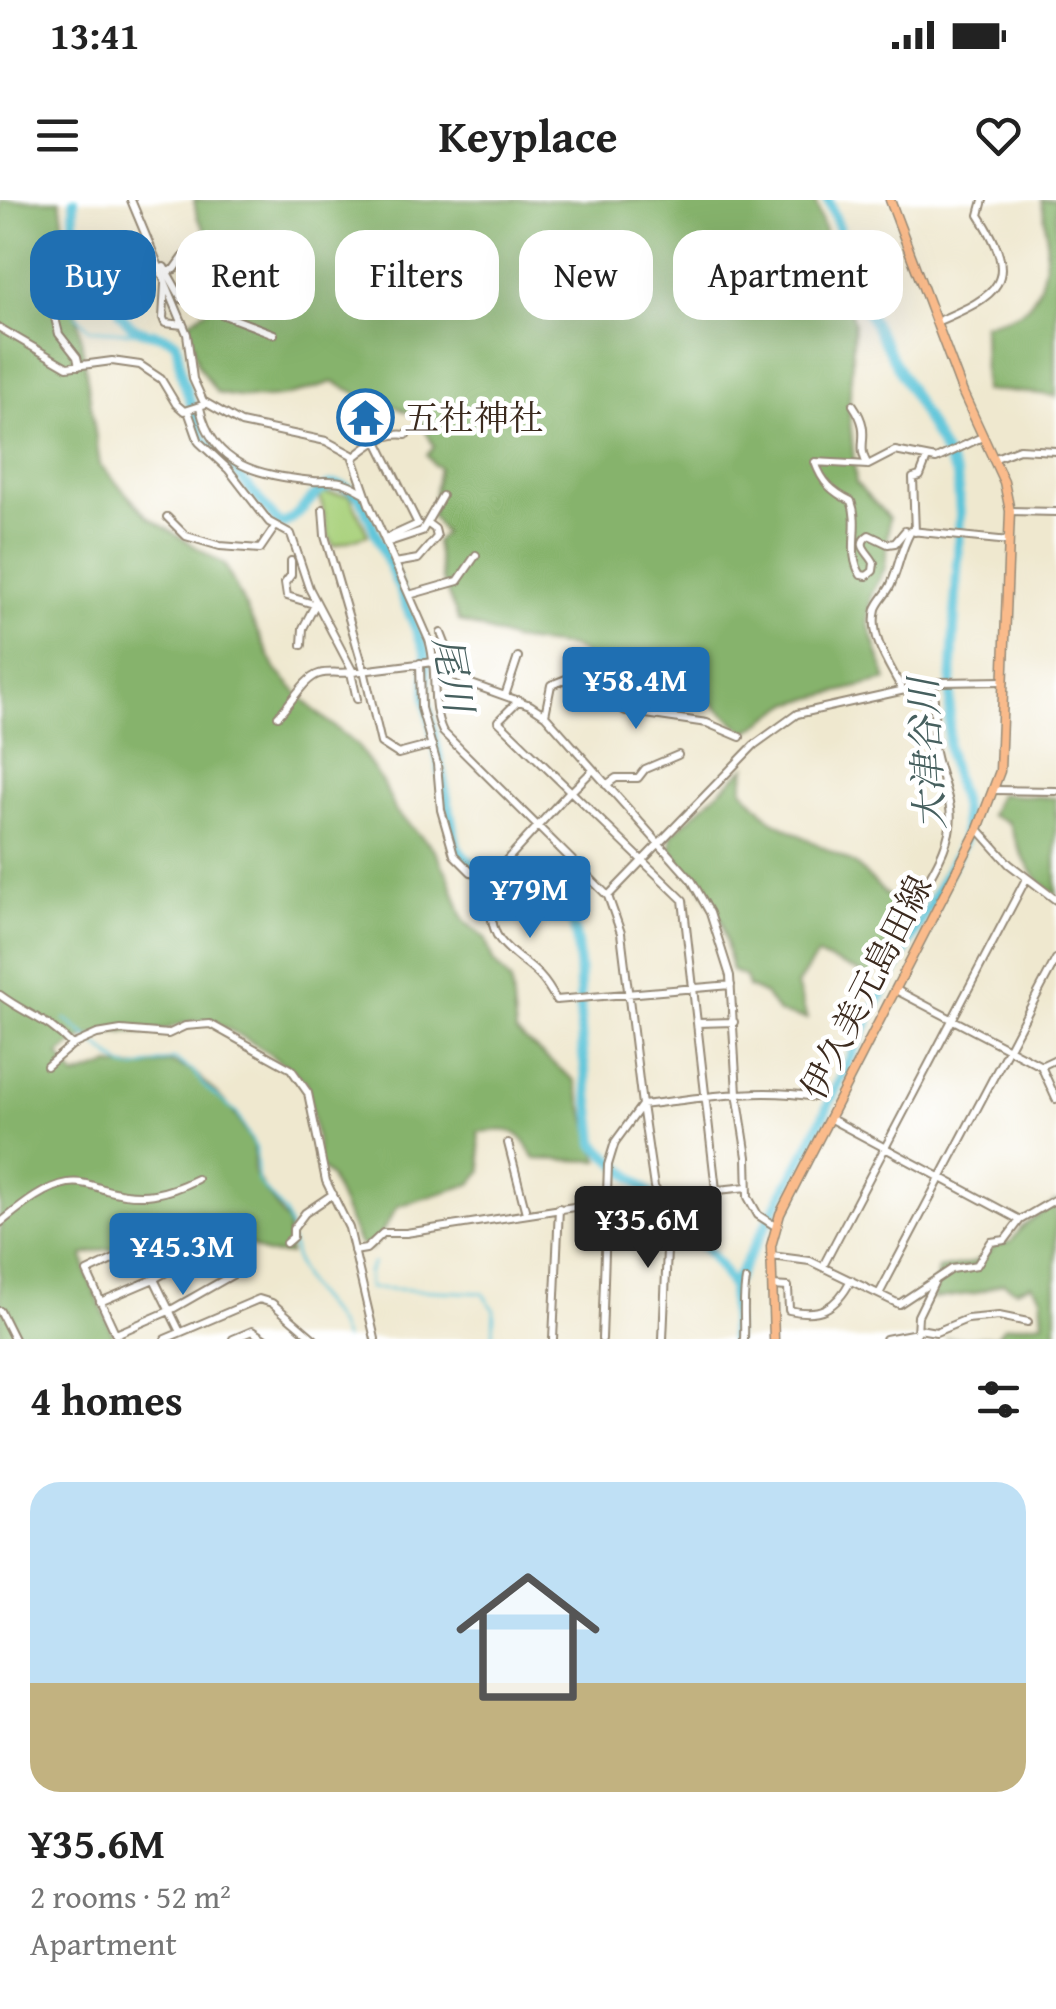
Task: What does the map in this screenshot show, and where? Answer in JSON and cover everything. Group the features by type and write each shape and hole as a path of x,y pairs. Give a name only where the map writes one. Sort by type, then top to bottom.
{"main road":[{"name":"伊久美元島田線","path":"774,1339 773,1225 978,830 1000,771 1010,511 1004,482 982,437 890,200"}],"street":[{"path":"130,200 163,270 182,299 274,334"},
{"path":"936,322 989,295 1002,278 997,252 979,215 983,200"},
{"path":"163,270 176,267"},
{"path":"163,270 163,318 165,323 183,325"},
{"path":"165,282 189,341 199,442 228,469 275,527 290,534 316,605 352,672 357,699"},
{"path":"56,320 59,334 77,356 79,366"},
{"path":"0,328 66,366 112,360 140,364 161,379 176,404 240,423 338,444 353,458 429,640 420,701 454,855 471,872 492,875"},
{"path":"854,405 865,422 862,454 868,465"},
{"path":"197,408 212,442 239,465 308,480 344,482 365,493"},
{"path":"353,458 377,440 393,434 406,435"},
{"path":"982,437 942,456 927,458 896,451 868,465 815,462 824,482 851,501 856,514 854,561 861,575 873,572 874,563 862,546 869,536 888,544 908,531 1009,541"},
{"path":"377,440 418,524 386,541"},
{"path":"993,459 1019,449 1056,450"},
{"path":"902,690 875,637 876,607 890,589 898,568 899,552 908,531 914,478 920,476 927,458"},
{"path":"386,541 422,531 442,496"},
{"path":"323,509 326,536 382,746 402,754 432,745"},
{"path":"1010,511 1056,512"},
{"path":"167,517 186,536 246,550 260,549 275,527"},
{"path":"395,563 418,560 438,537 427,523"},
{"path":"410,595 453,584 476,555"},
{"path":"291,561 291,574 284,583 287,596 316,605"},
{"path":"302,645 303,628 316,605"},
{"path":"441,633 450,656 448,672"},
{"path":"505,696 518,657"},
{"path":"427,662 443,732 608,896 620,923 656,1199 639,1224"},
{"path":"278,716 308,679 319,674 427,662 519,700 544,715 692,880 706,902 731,985 748,1197 758,1215 773,1225"},
{"path":"544,715 552,685 566,679 626,711 707,723 740,737"},
{"path":"608,896 754,745 797,714 941,682 1004,682"},
{"path":"911,910 951,826 950,805 934,748 936,701 932,684"},
{"path":"519,700 498,721 683,900 716,1190"},
{"path":"606,785 616,778 638,778 645,769 678,756"},
{"path":"593,770 492,875 492,911 499,938 543,976 556,1000 731,985"},
{"path":"994,790 1056,791"},
{"path":"978,830 1026,879 1056,900"},
{"path":"822,1266 1026,879"},
{"path":"879,1294 1056,959"},
{"path":"896,990 1041,1066 1056,1099"},
{"path":"0,995 50,1022 72,1045"},
{"path":"698,1023 734,1022"},
{"path":"47,1066 72,1045 112,1031 154,1036 210,1024 291,1069 304,1084 320,1160 345,1214 374,1339"},
{"path":"1041,1066 1056,1059"},
{"path":"602,1339 608,1165 611,1152 642,1105 737,1093 786,1092 815,1097"},
{"path":"829,1118 1020,1220"},
{"path":"508,1144 526,1213"},
{"path":"0,1223 19,1207 62,1184 79,1182 119,1193 157,1196 197,1179"},
{"path":"656,1199 747,1187"},
{"path":"290,1240 292,1229 305,1213 333,1194"},
{"path":"771,1256 802,1258 899,1304 952,1269 978,1264 990,1242 1005,1240 1020,1220 1056,1200"},
{"path":"354,1251 366,1249 383,1233 406,1233 559,1208 582,1208 639,1224 654,1233 667,1250 663,1339"},
{"path":"553,1339 559,1208"},
{"path":"100,1302 217,1244 234,1274 117,1336 100,1302 87,1272 129,1252"},
{"path":"154,1278 180,1332"},
{"path":"886,1339 913,1335 919,1329 918,1316 936,1279"},
{"path":"744,1339 746,1280"},
{"path":"772,1286 788,1286 789,1310 817,1314 846,1290 851,1280"},
{"path":"165,1339 259,1299 272,1303 314,1339"},
{"path":"0,1311 14,1339"},
{"path":"919,1329 936,1332 967,1319 999,1316 1028,1322"},
{"path":"233,1339 252,1330 264,1339"}],"green space":[{"path":"0,200 60,200 65,230 30,230 30,320 78,320 100,465 148,517 225,565 276,670 314,710 358,746 384,785 396,812 433,848 448,875 464,921 485,938 493,961 511,982 516,1033 575,1081 599,1161 535,1159 513,1132 478,1132 482,1171 471,1184 398,1206 371,1249 359,1243 330,1177 317,1164 317,1141 306,1082 283,1064 240,1035 198,1021 153,1032 89,1037 59,1055 75,1077 110,1065 136,1068 171,1062 193,1071 232,1109 254,1145 254,1173 288,1224 289,1254 266,1254 218,1225 148,1254 106,1249 83,1255 115,1339 0,1339"},
{"path":"194,200 815,200 825,230 673,230 673,320 853,320 849,410 856,483 889,518 885,568 871,595 868,623 887,680 789,704 746,733 706,699 683,687 658,685 629,699 592,677 583,653 571,647 513,640 459,621 442,580 436,542 444,533 431,515 439,467 427,455 434,447 420,418 387,403 368,412 360,395 333,382 276,397 217,393 198,365 188,323 192,320 315,320 315,230 205,230"},
{"path":"1041,200 1056,200 1056,397 984,391 983,325 1020,312 1030,303 1043,276 1046,227"},
{"path":"320,495 350,495 368,535 334,546 328,534"},
{"path":"746,767 742,789 771,820 855,864 902,910 872,977 817,955 797,985 807,1019 778,1013 766,995 748,987 745,976 732,971 722,922 701,886 671,851 671,835"},
{"path":"999,794 1056,798 1056,895 1031,871 1008,822 990,815"},
{"path":"1056,1201 1056,1339 945,1339 997,1336 1004,1327 1043,1322 1041,1296 1031,1284 1016,1290 1003,1283 976,1293 933,1299 938,1269 977,1261 994,1246 1011,1242 1021,1228"}],"waterway":[{"name":"尾川","path":"74,200 74,221 82,245 133,244 138,263 120,313 133,327 176,342 182,377 203,439 277,521 282,524 292,519 326,487 348,488 361,498 426,653 426,698 457,847 474,864 544,885 560,901 572,922 578,950 582,1045 595,1144 689,1231 732,1287"},
{"name":"大津谷川","path":"733,1339 732,1287 809,1146 867,1023 963,842 962,805 948,745 960,514 957,476 846,273 839,227 828,200"},
{"path":"81,320 89,329 139,333"},
{"path":"65,1019 124,1067 133,1069 174,1059 193,1071 206,1088 237,1113 256,1148 258,1181 285,1213 290,1229"},
{"path":"292,1241 301,1274 344,1339"},
{"path":"373,1263 368,1273 369,1288 482,1293 494,1309 493,1339"}],"place":[{"name":"五社神社","path":"365,417"}]}
